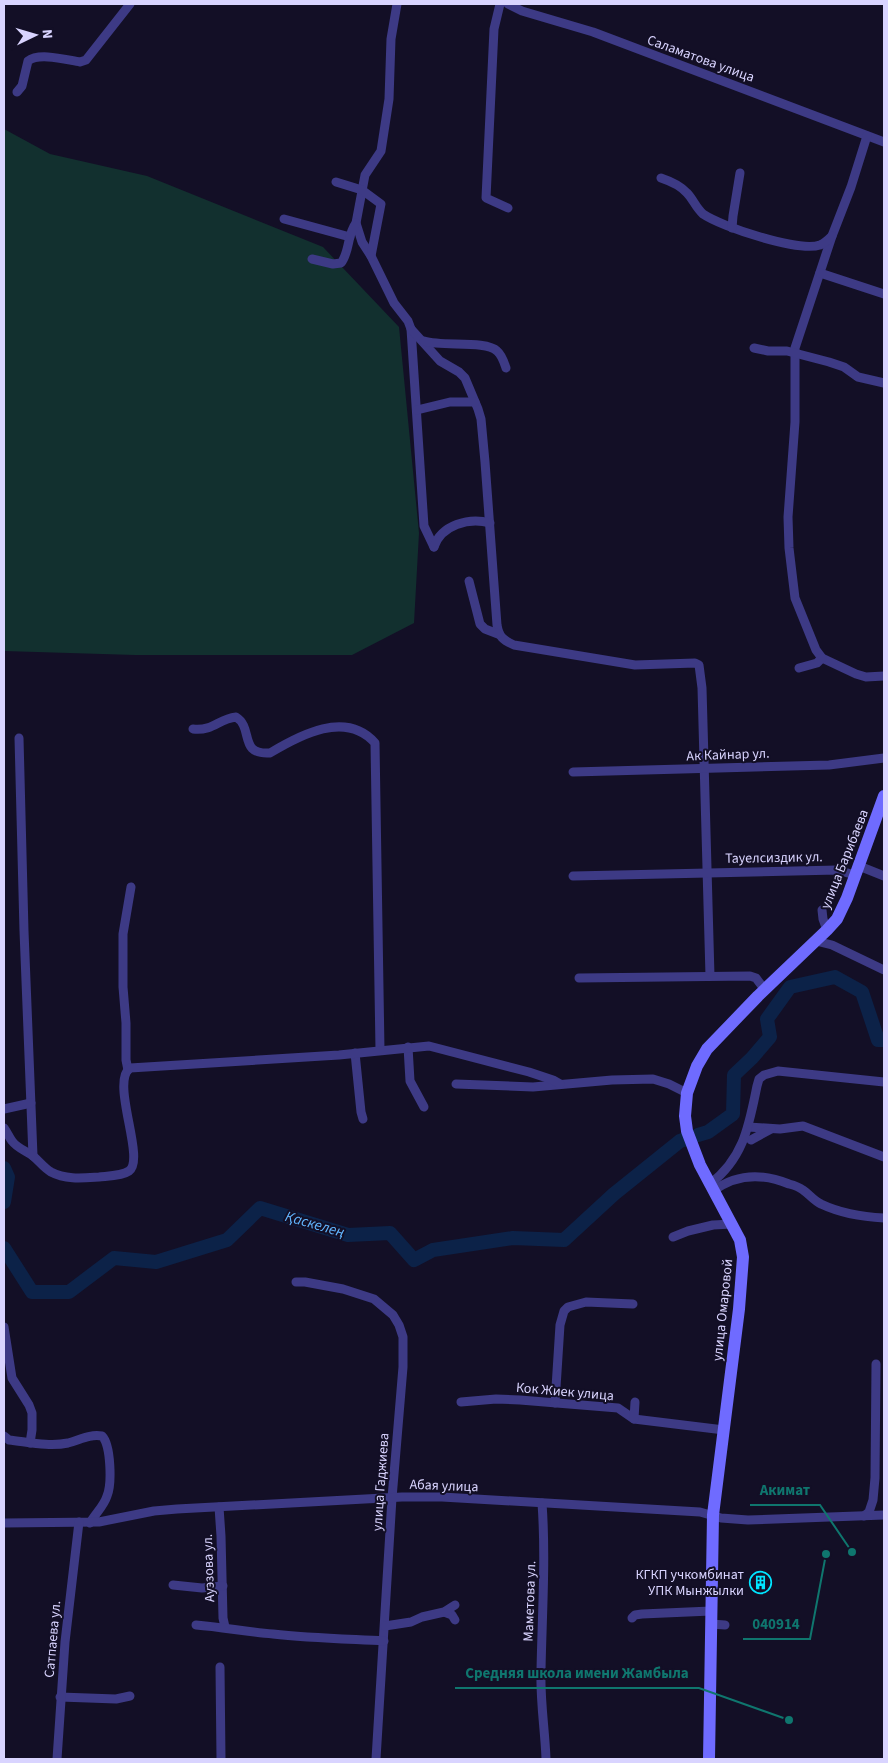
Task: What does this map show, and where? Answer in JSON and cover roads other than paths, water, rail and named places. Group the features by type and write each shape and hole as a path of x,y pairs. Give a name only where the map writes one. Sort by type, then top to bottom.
{"street":[{"path":"17,92 22,86 28,61 31,58 45,57 80,62 86,60 130,4"},
{"path":"312,259 341,264 356,223 365,175 381,151 389,100 391,39 397,4"},
{"path":"500,4 494,29 486,198 508,208"},
{"name":"Саламатова улица","path":"508,4 522,11 593,32 884,142"},
{"path":"867,136 795,348 795,422 788,517 789,548 795,598 816,650 822,658 856,674 866,677 884,676"},
{"path":"732,228 740,173"},
{"path":"660,178 674,183 687,192 700,212 745,233 804,246 819,245 832,236"},
{"path":"336,182 362,190 381,204 371,256"},
{"path":"284,219 350,237"},
{"path":"356,223 362,242 394,303 411,329 424,526 434,547 442,533 448,528 475,522 490,523"},
{"path":"820,273 884,294"},
{"path":"411,329 440,361 459,372 465,378 470,385 481,419 498,634"},
{"path":"422,340 433,344 489,346 499,352 506,368"},
{"path":"754,348 795,354 834,364 844,367 858,377 884,383"},
{"path":"417,410 450,402 475,402"},
{"path":"778,516 788,517"},
{"path":"469,581 480,624 485,629 498,634 506,642 575,656 635,665 698,664 700,669 707,871 573,876"},
{"path":"799,668 817,663 822,658"},
{"path":"193,729 203,730 211,728 227,719 236,717 243,723 247,742 251,748 265,753 270,753 310,732 326,727 341,727 363,732 375,743 380,1050"},
{"path":"19,738 33,1156"},
{"name":"Ак Кайнар ул.","path":"573,772 846,764 884,758"},
{"name":"улица Барибаева","path":"827,930 836,919 857,871 884,796"},
{"name":"Тауелсиздик ул.","path":"710,976 707,871 837,870 857,871 884,876"},
{"path":"4,1128 12,1141 48,1170 64,1177 80,1178 123,1174 133,1167 134,1160 124,1092 125,1075 128,1070 123,987 123,934 131,887"},
{"path":"822,910 827,930"},
{"name":"улица Омаровой","path":"708,1759 713,1515 741,1288 743,1256 740,1240 711,1188 687,1131 685,1116 687,1093 697,1066 708,1049 730,1024 827,930"},
{"path":"816,941 832,945 884,970"},
{"path":"579,978 750,976 756,978 765,990"},
{"path":"408,1047 410,1081 424,1107"},
{"path":"128,1070 355,1053 408,1047 436,1047 528,1072 560,1084"},
{"path":"355,1053 363,1119"},
{"path":"711,1188 739,1150 748,1127 759,1080 769,1072 791,1072 884,1082"},
{"path":"456,1084 533,1087 654,1078 687,1093"},
{"path":"4,1109 31,1103"},
{"path":"748,1127 803,1126 884,1157"},
{"path":"751,1140 774,1128"},
{"path":"711,1188 744,1176 778,1179 803,1189 823,1205 863,1217 882,1216"},
{"path":"673,1237 713,1224 732,1224"},
{"name":"улица Гаджиева","path":"296,1282 328,1286 367,1295 390,1311 399,1325 404,1342 392,1498 376,1759"},
{"path":"555,1402 560,1325 564,1311 568,1307 586,1302 633,1304"},
{"path":"4,1327 12,1378 30,1406 32,1413 30,1442"},
{"path":"864,1516 869,1512 873,1500 875,1478 876,1364"},
{"name":"Кок Жиек улица","path":"461,1402 496,1399 618,1408 634,1419 724,1430"},
{"path":"634,1419 635,1402"},
{"path":"4,1436 9,1440 52,1444 68,1443 86,1436 102,1436 107,1446 111,1480 104,1522"},
{"path":"90,1523 107,1497"},
{"name":"Абая улица","path":"4,1523 90,1523 104,1522 154,1511 442,1497 700,1512 721,1518 748,1520 810,1521 884,1515"},
{"name":"Маметова ул.","path":"542,1503 545,1564 541,1682 546,1759"},
{"name":"Ауэзова ул.","path":"219,1507 223,1618 225,1627"},
{"name":"Сатпаева ул.","path":"57,1759 60,1697 79,1522"},
{"path":"173,1586 202,1588 223,1586"},
{"path":"385,1626 411,1622 422,1616 444,1612 455,1605"},
{"path":"632,1618 635,1615 642,1614 711,1611"},
{"path":"444,1612 452,1615 455,1620"},
{"path":"711,1624 725,1624"},
{"path":"196,1625 288,1636 384,1642"},
{"path":"220,1667 221,1759"},
{"path":"60,1697 116,1699 130,1696"}],"waterway":[{"name":"Қаскелең","path":"698,1135 708,1132 733,1114 734,1075 770,1037 767,1019 790,987 835,977 862,992 878,1040 884,1040"},
{"name":"Қаскелең","path":"4,1248 32,1292 69,1292 114,1258 156,1262 227,1240 260,1208 348,1235 390,1233 414,1260 433,1250 513,1238 564,1240 614,1194 680,1141 686,1139"},
{"name":"Қаскелең","path":"4,1168 8,1177 4,1202"}],"place":[{"name":"Акимат","path":"852,1552"},
{"name":"040914","path":"826,1554"},
{"name":"КГКП учкомбинат УПК Мынжылки","path":"760,1582"},
{"name":"Средняя школа имени Жамбыла","path":"789,1720"}]}
